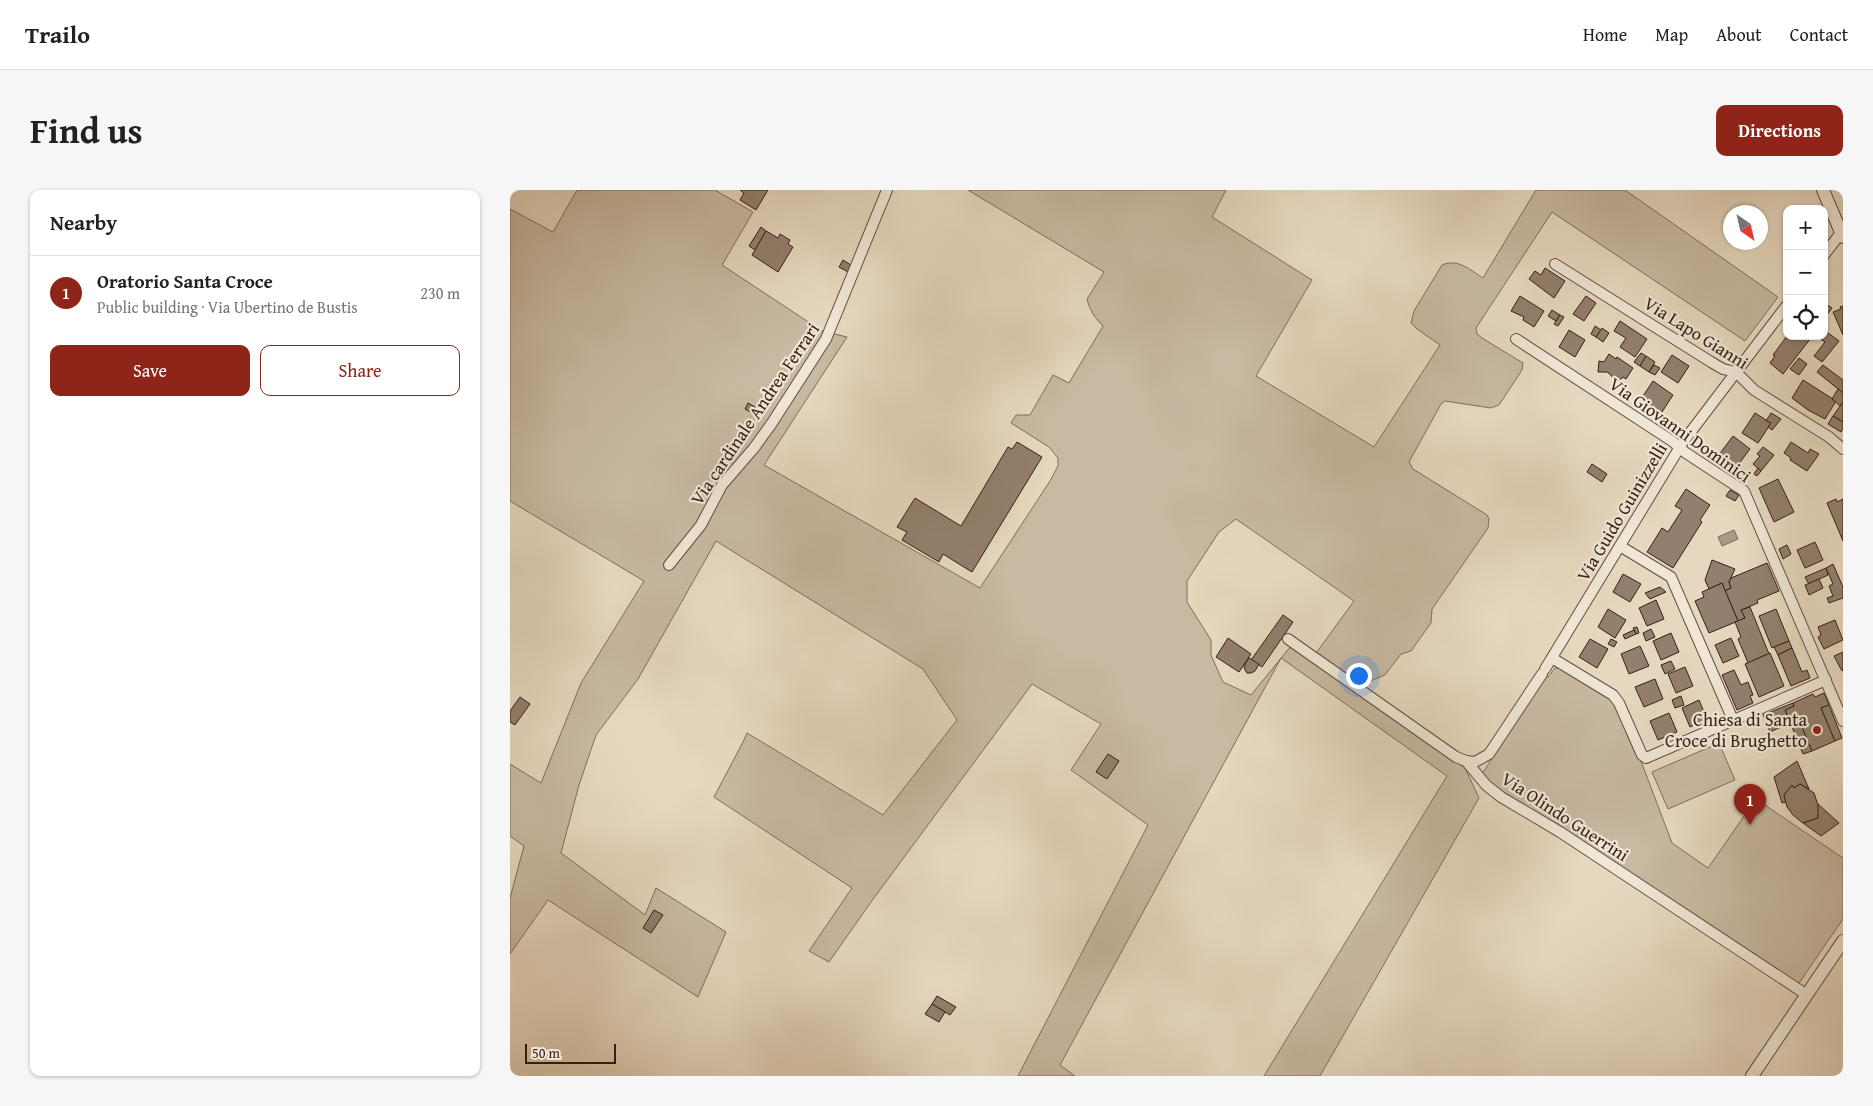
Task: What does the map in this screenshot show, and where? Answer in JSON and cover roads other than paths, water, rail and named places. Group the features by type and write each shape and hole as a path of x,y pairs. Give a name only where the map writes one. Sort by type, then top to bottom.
{"street":[{"name":"Via cardinale Andrea Ferrari","path":"669,565 701,525 722,485 763,437 826,339 835,321 887,190"},
{"path":"1823,190 1842,233 1828,250"},
{"name":"Via Lapo Gianni","path":"1556,264 1711,362 1723,369 1736,372 1754,390 1829,437 1843,449"},
{"name":"Via Guido Guinizzelli","path":"1466,761 1475,762 1489,754 1552,658 1680,447 1783,309"},
{"name":"Via Giovanni Dominici","path":"1516,339 1671,440 1744,491 1843,721"},
{"path":"1620,546 1671,577 1733,720"},
{"name":"Via Olindo Guerrini","path":"1288,639 1456,757 1466,761 1486,784 1501,797 1560,832 1807,995"},
{"path":"1552,658 1613,695 1619,703 1642,755 1646,758 1826,680"},
{"path":"1752,1076 1843,941"}],"place":[{"name":"Chiesa di Santa Croce di Brughetto","path":"1817,730"},
{"name":"Oratorio Santa Croce","path":"1750,825"}]}
